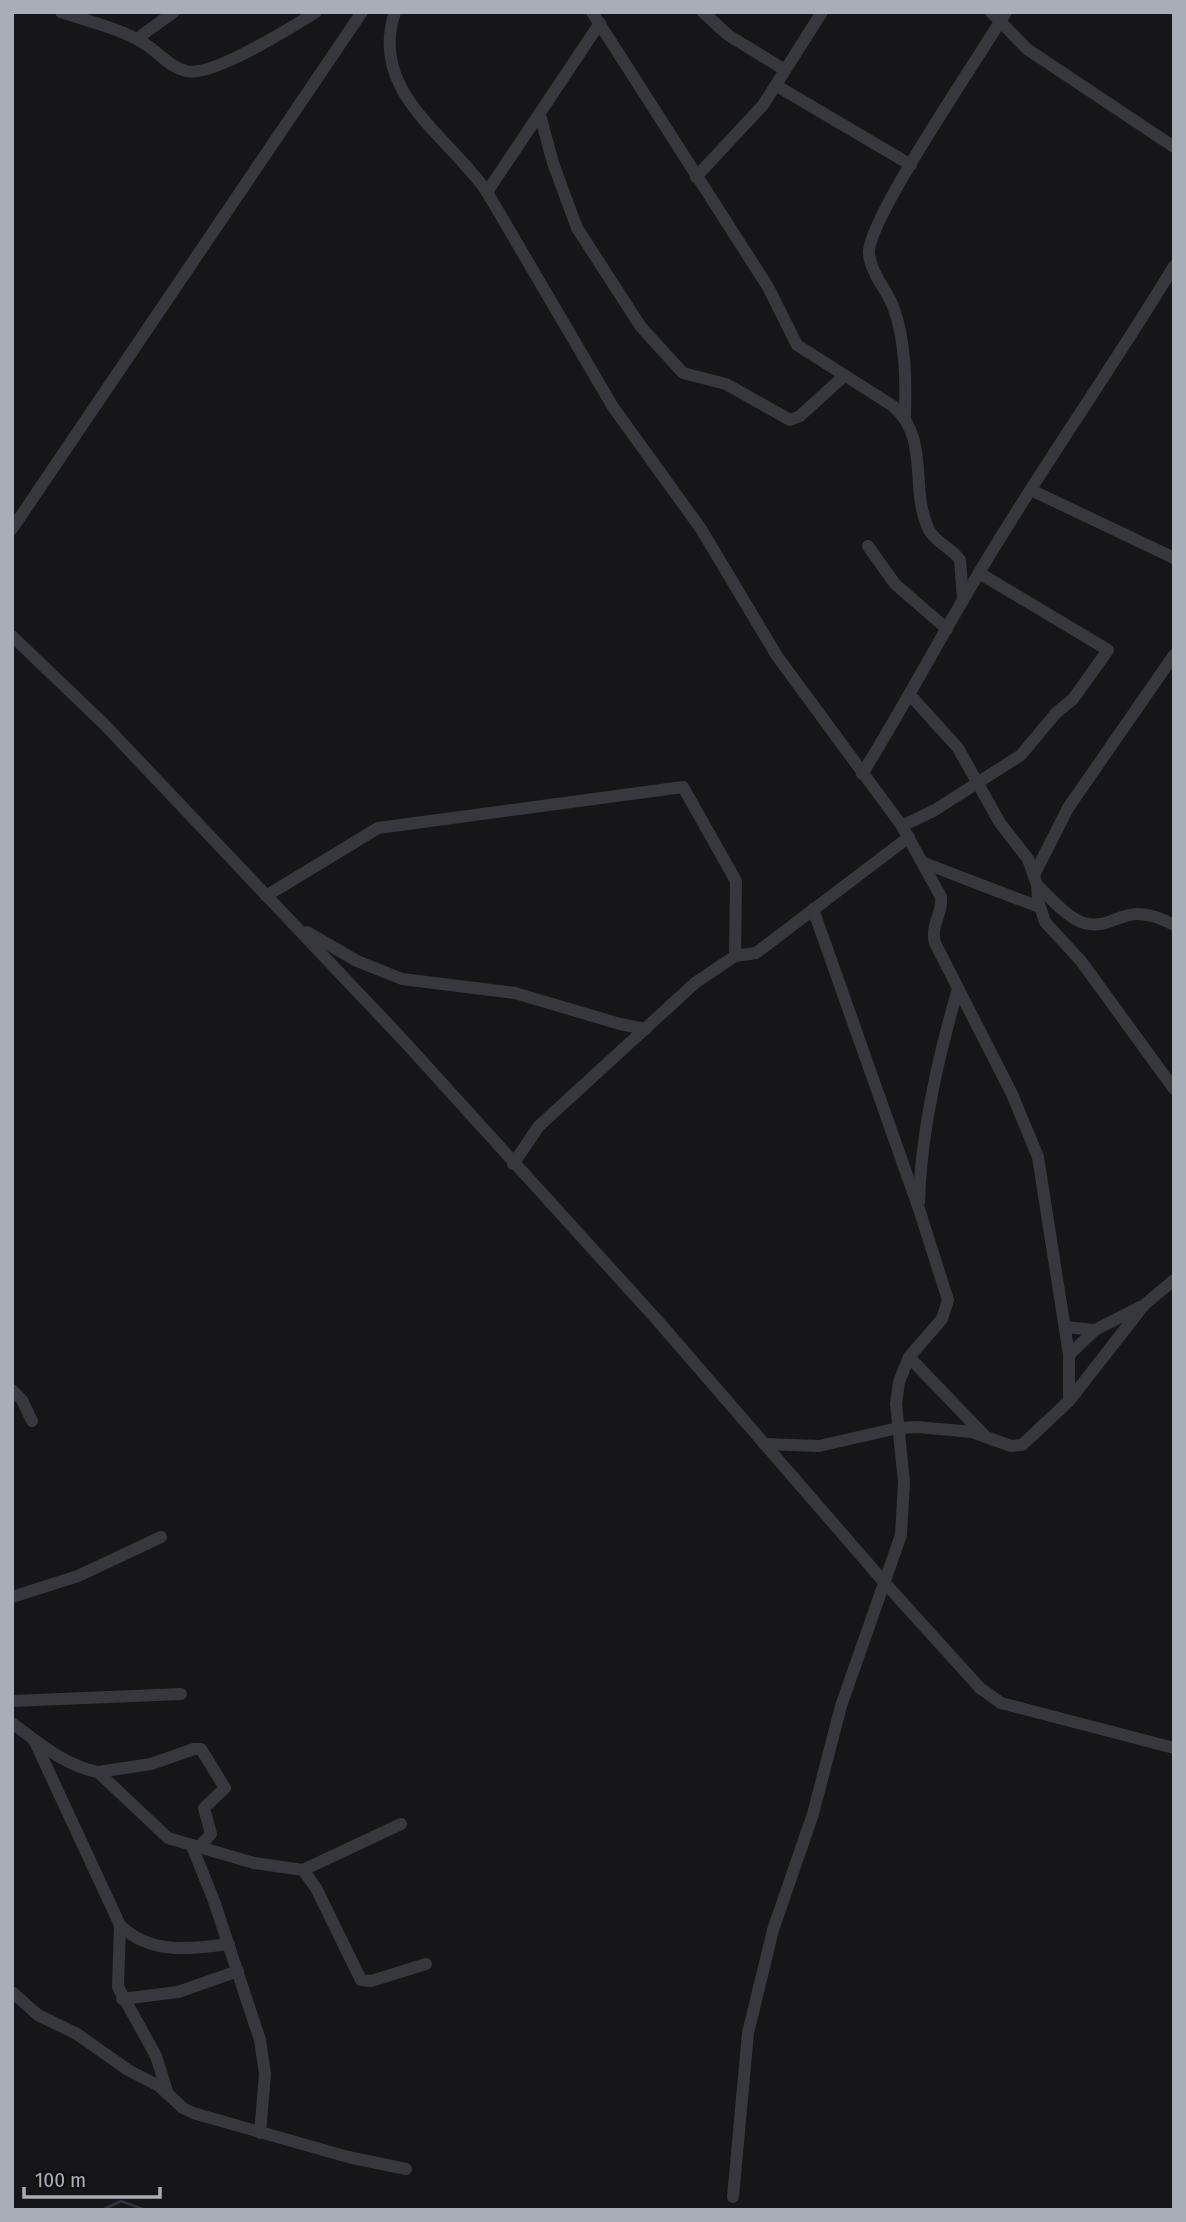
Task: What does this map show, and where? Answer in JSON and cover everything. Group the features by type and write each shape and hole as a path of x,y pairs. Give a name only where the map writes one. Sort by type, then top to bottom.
{"street":[{"path":"61,12 142,42 168,64 197,72 248,51 316,12"},
{"path":"142,42 142,35 148,29 174,12"},
{"path":"12,529 362,12"},
{"path":"395,12 387,38 402,91 409,104 464,160 487,192 612,407 701,529 777,656 905,832 924,863 941,900 933,936 1012,1094 1038,1157 1069,1355 1069,1401"},
{"path":"703,12 728,35 785,71"},
{"path":"696,177 755,116 777,86 822,12"},
{"path":"905,418 906,379 897,319 870,262 869,251 876,224 999,15 1027,49 1174,147"},
{"path":"487,192 540,116 596,18 768,287 797,345 893,406 905,418 915,441 929,529 960,560 963,600"},
{"path":"777,86 911,165"},
{"path":"540,116 553,163 577,229 641,327 678,370 726,384 790,420 800,416 844,376"},
{"path":"862,774 911,696 979,573 1174,266"},
{"path":"1031,490 1174,558"},
{"path":"868,546 895,584 947,629"},
{"path":"513,1164 539,1126 695,983 735,956 756,953 905,832 1021,755 1056,713 1073,699 1108,650 979,573"},
{"path":"12,636 104,724 404,1041 513,1164 587,1242 884,1582 992,1698 1174,1748"},
{"path":"1036,880 1068,808 1174,655"},
{"path":"911,696 958,748 976,785 1028,859 1036,880 1039,907 1045,922 1081,961 1174,1089"},
{"path":"265,896 379,828 683,787 736,881 735,956"},
{"path":"924,863 1039,907"},
{"path":"1036,880 1076,919 1085,923 1100,923 1138,912 1151,913 1174,925"},
{"path":"733,2197 748,2033 766,1956 813,1814 841,1706 901,1535 904,1482 895,1404 909,1357 942,1319 948,1300 919,1209 813,909"},
{"path":"289,920 357,961 402,979 515,993 620,1024 646,1028"},
{"path":"919,1209 920,1168 943,1039 958,989"},
{"path":"764,1444 820,1446 898,1428 972,1432 1011,1446 1022,1445 1069,1401 1144,1305 1174,1280"},
{"path":"1069,1355 1095,1330 1144,1305"},
{"path":"1065,1327 1095,1330"},
{"path":"909,1357 986,1438"},
{"path":"12,1390 22,1400 32,1421"},
{"path":"12,1597 78,1576 161,1537"},
{"path":"12,1701 181,1694"},
{"path":"12,1723 35,1742 83,1769 98,1772 127,1769 201,1749 225,1788 204,1808 211,1834 195,1846"},
{"path":"35,1742 120,1925 141,1942 153,1946 229,1944"},
{"path":"98,1772 161,1833 254,1863 303,1870 401,1824"},
{"path":"195,1846 238,1971 264,2060 260,2133"},
{"path":"303,1870 316,1888 361,1980 371,1981 426,1964"},
{"path":"120,1925 118,1987 122,1999 156,2056 168,2095"},
{"path":"122,1999 178,1992 238,1971"},
{"path":"12,1992 38,2015 77,2034 128,2070 159,2086 193,2113 260,2133 406,2169"}],"waterway":[{"path":"102,2210 121,2201 145,2210"}]}
